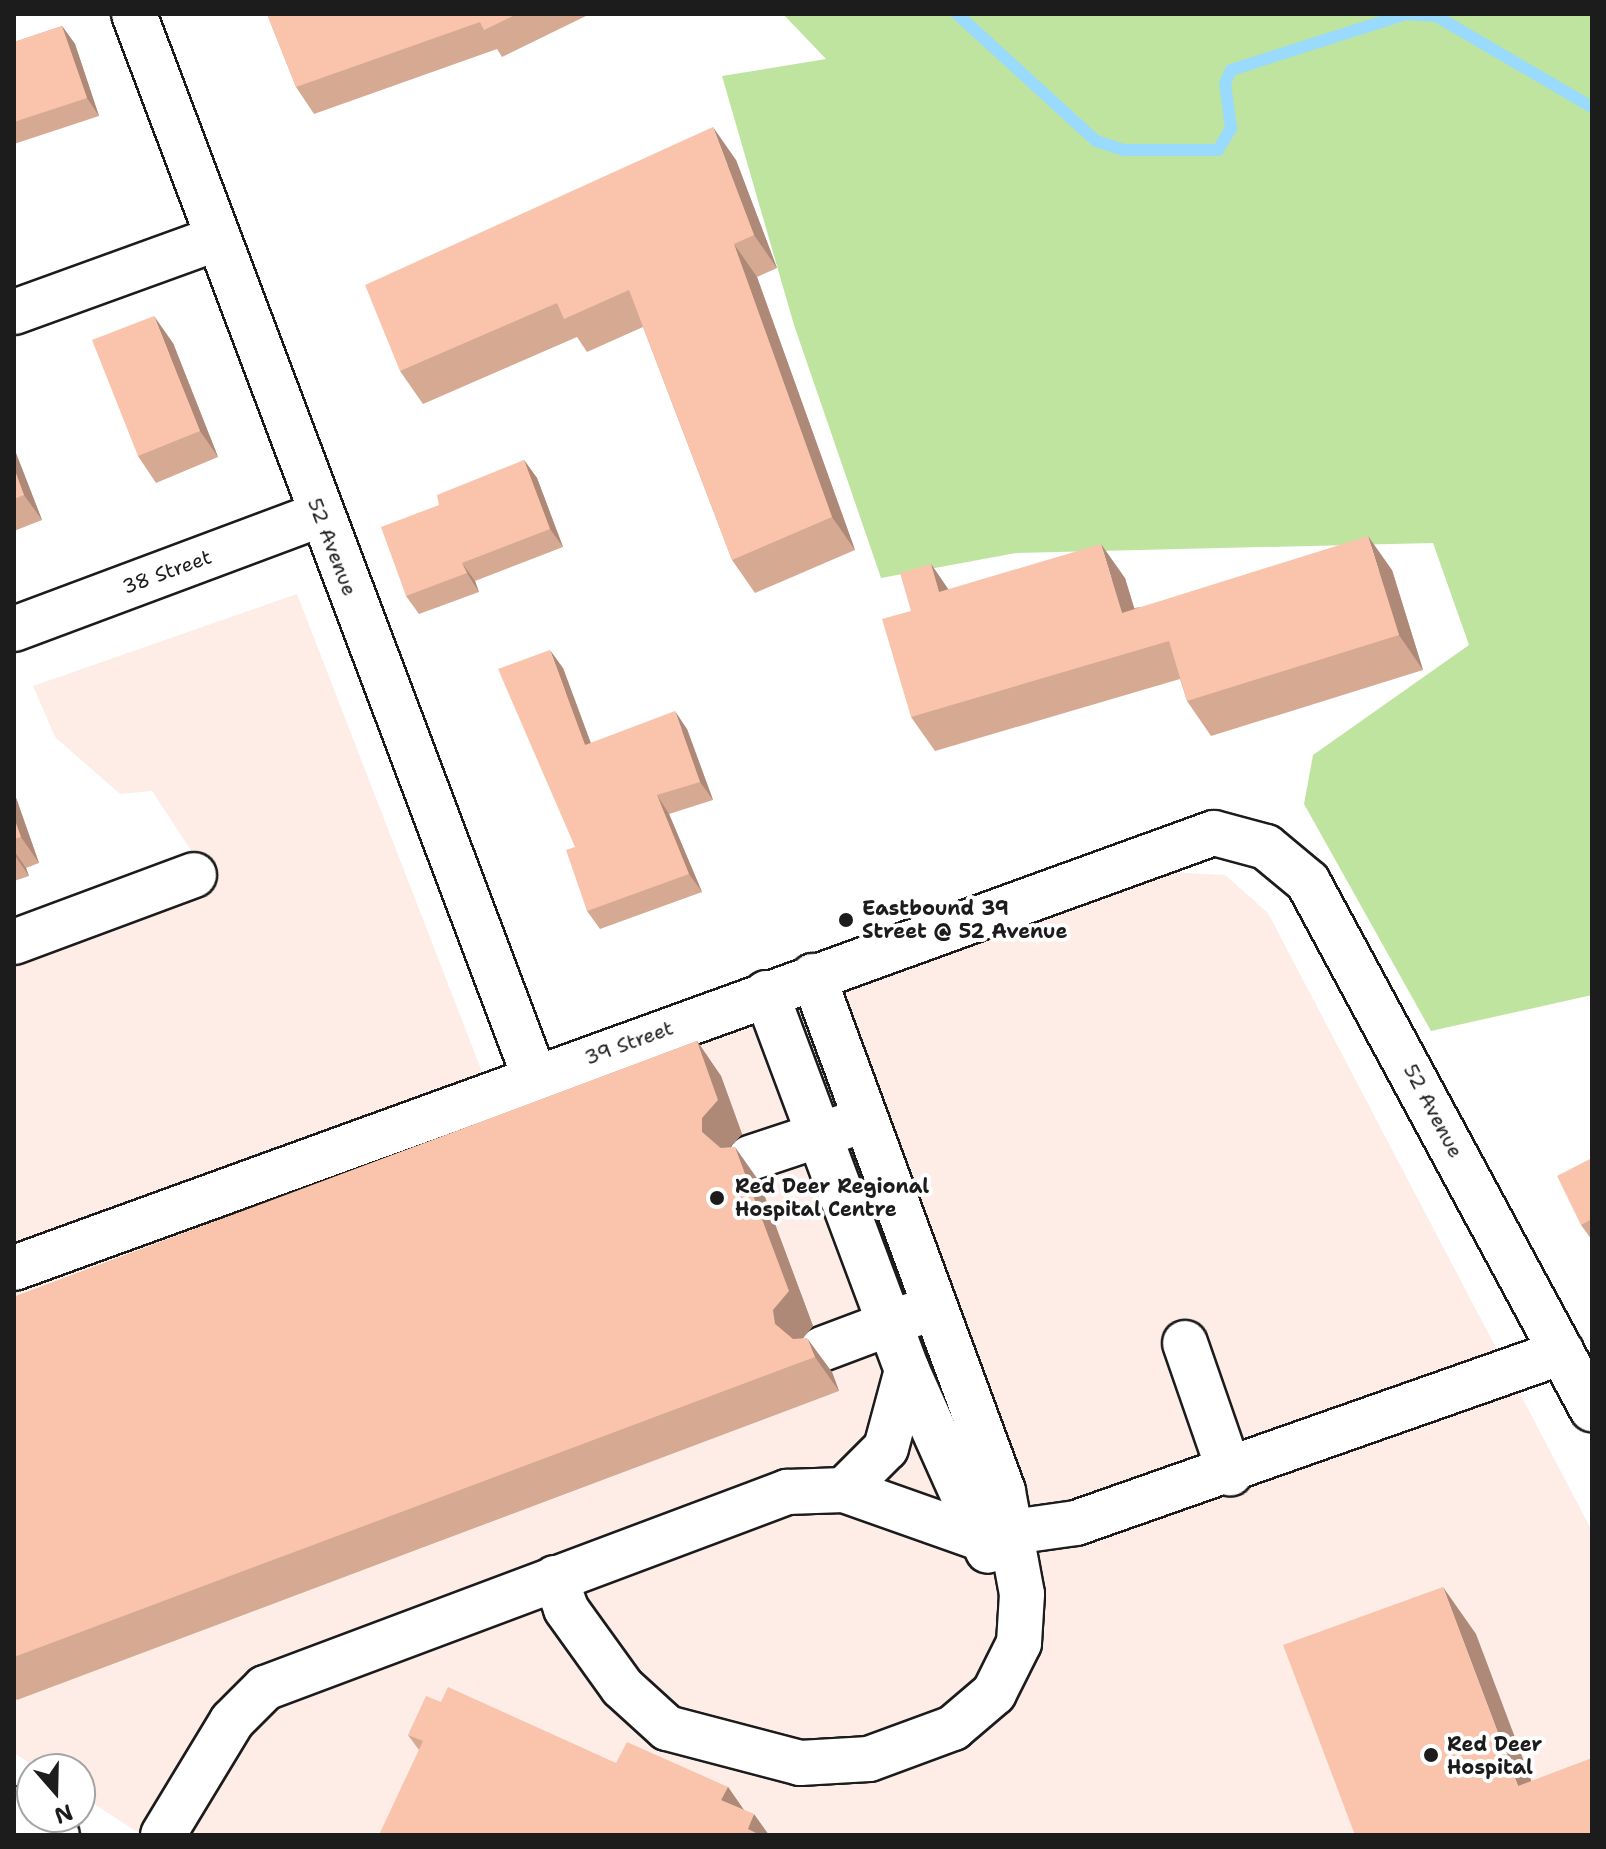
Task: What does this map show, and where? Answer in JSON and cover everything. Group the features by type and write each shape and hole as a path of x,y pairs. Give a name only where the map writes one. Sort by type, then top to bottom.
{"street":[{"name":"52 Avenue","path":"134,14 319,515 535,1078"},
{"path":"14,312 218,238"},
{"name":"38 Street","path":"14,629 319,515"},
{"name":"39 Street","path":"14,1268 1190,839 1214,833 1246,839"},
{"name":"52 Avenue","path":"1246,839 1288,859 1321,903 1592,1409"},
{"path":"14,942 194,875"},
{"path":"813,976 1003,1491 994,1534"},
{"path":"555,1578 566,1609 622,1687 667,1728 800,1763 869,1759 953,1728 994,1693 1019,1643 1022,1594 994,1534 907,1370 766,993"},
{"path":"750,1158 866,1120"},
{"path":"822,1349 935,1307"},
{"path":"1185,1343 1230,1473"},
{"path":"163,1835 232,1721 265,1688 787,1492 844,1490 994,1534 1103,1517 1562,1352"},
{"path":"844,1490 886,1448 907,1370"},
{"path":"14,1809 57,1835"}],"shaded area":[{"name":"Red Deer Regional Hospital Centre","path":"297,594 498,1113 1170,872 1225,875 1268,913 1592,1531 1592,1835 142,1835 96,1805 96,1753 14,1753 14,946 208,876 152,791 120,794 55,737 33,686"}],"green space":[{"path":"783,14 1592,14 1592,995 1431,1031 1304,804 1313,755 1469,645 1433,543 1016,553 881,578 794,325 722,76 826,59"}],"building":[{"path":"267,14 517,14 484,30 480,22 296,87"},
{"path":"62,26 87,98 14,122 14,42"},
{"path":"713,127 754,235 734,244 832,517 732,560 629,290 564,319 557,303 400,371 365,285"},
{"path":"154,316 200,431 138,456 92,340"},
{"path":"524,460 550,529 462,563 467,573 406,596 381,527 439,505 437,495"},
{"path":"14,468 24,495 14,499"},
{"path":"1368,536 1399,635 1187,701 1169,641 911,717 882,619 911,611 900,573 931,564 939,592 1101,544 1122,613"},
{"path":"550,650 585,745 675,711 700,782 657,795 689,874 587,911 566,850 575,847 498,669"},
{"path":"14,818 21,837 14,839"},
{"path":"697,1041 718,1100 702,1118 702,1132 720,1148 735,1147 789,1291 773,1310 775,1324 793,1339 807,1338 815,1357 14,1657 14,1297"},
{"path":"1592,1158 1592,1219 1581,1225 1557,1176"},
{"name":"Red Deer Hospital","path":"1443,1587 1518,1786 1592,1758 1592,1835 1355,1835 1283,1645"},
{"path":"448,1687 616,1763 627,1742 728,1787 721,1800 754,1814 748,1829 760,1835 379,1835 423,1741 408,1735 426,1696 441,1702"}],"waterway":[{"path":"957,14 1096,141 1123,150 1218,150 1231,128 1225,83 1231,70 1406,14 1436,16 1592,107"}],"place":[{"name":"Eastbound 39 Street @ 52 Avenue","path":"846,920"},
{"name":"Red Deer Regional Hospital Centre","path":"717,1198"},
{"name":"Red Deer Hospital","path":"1431,1755"}]}
